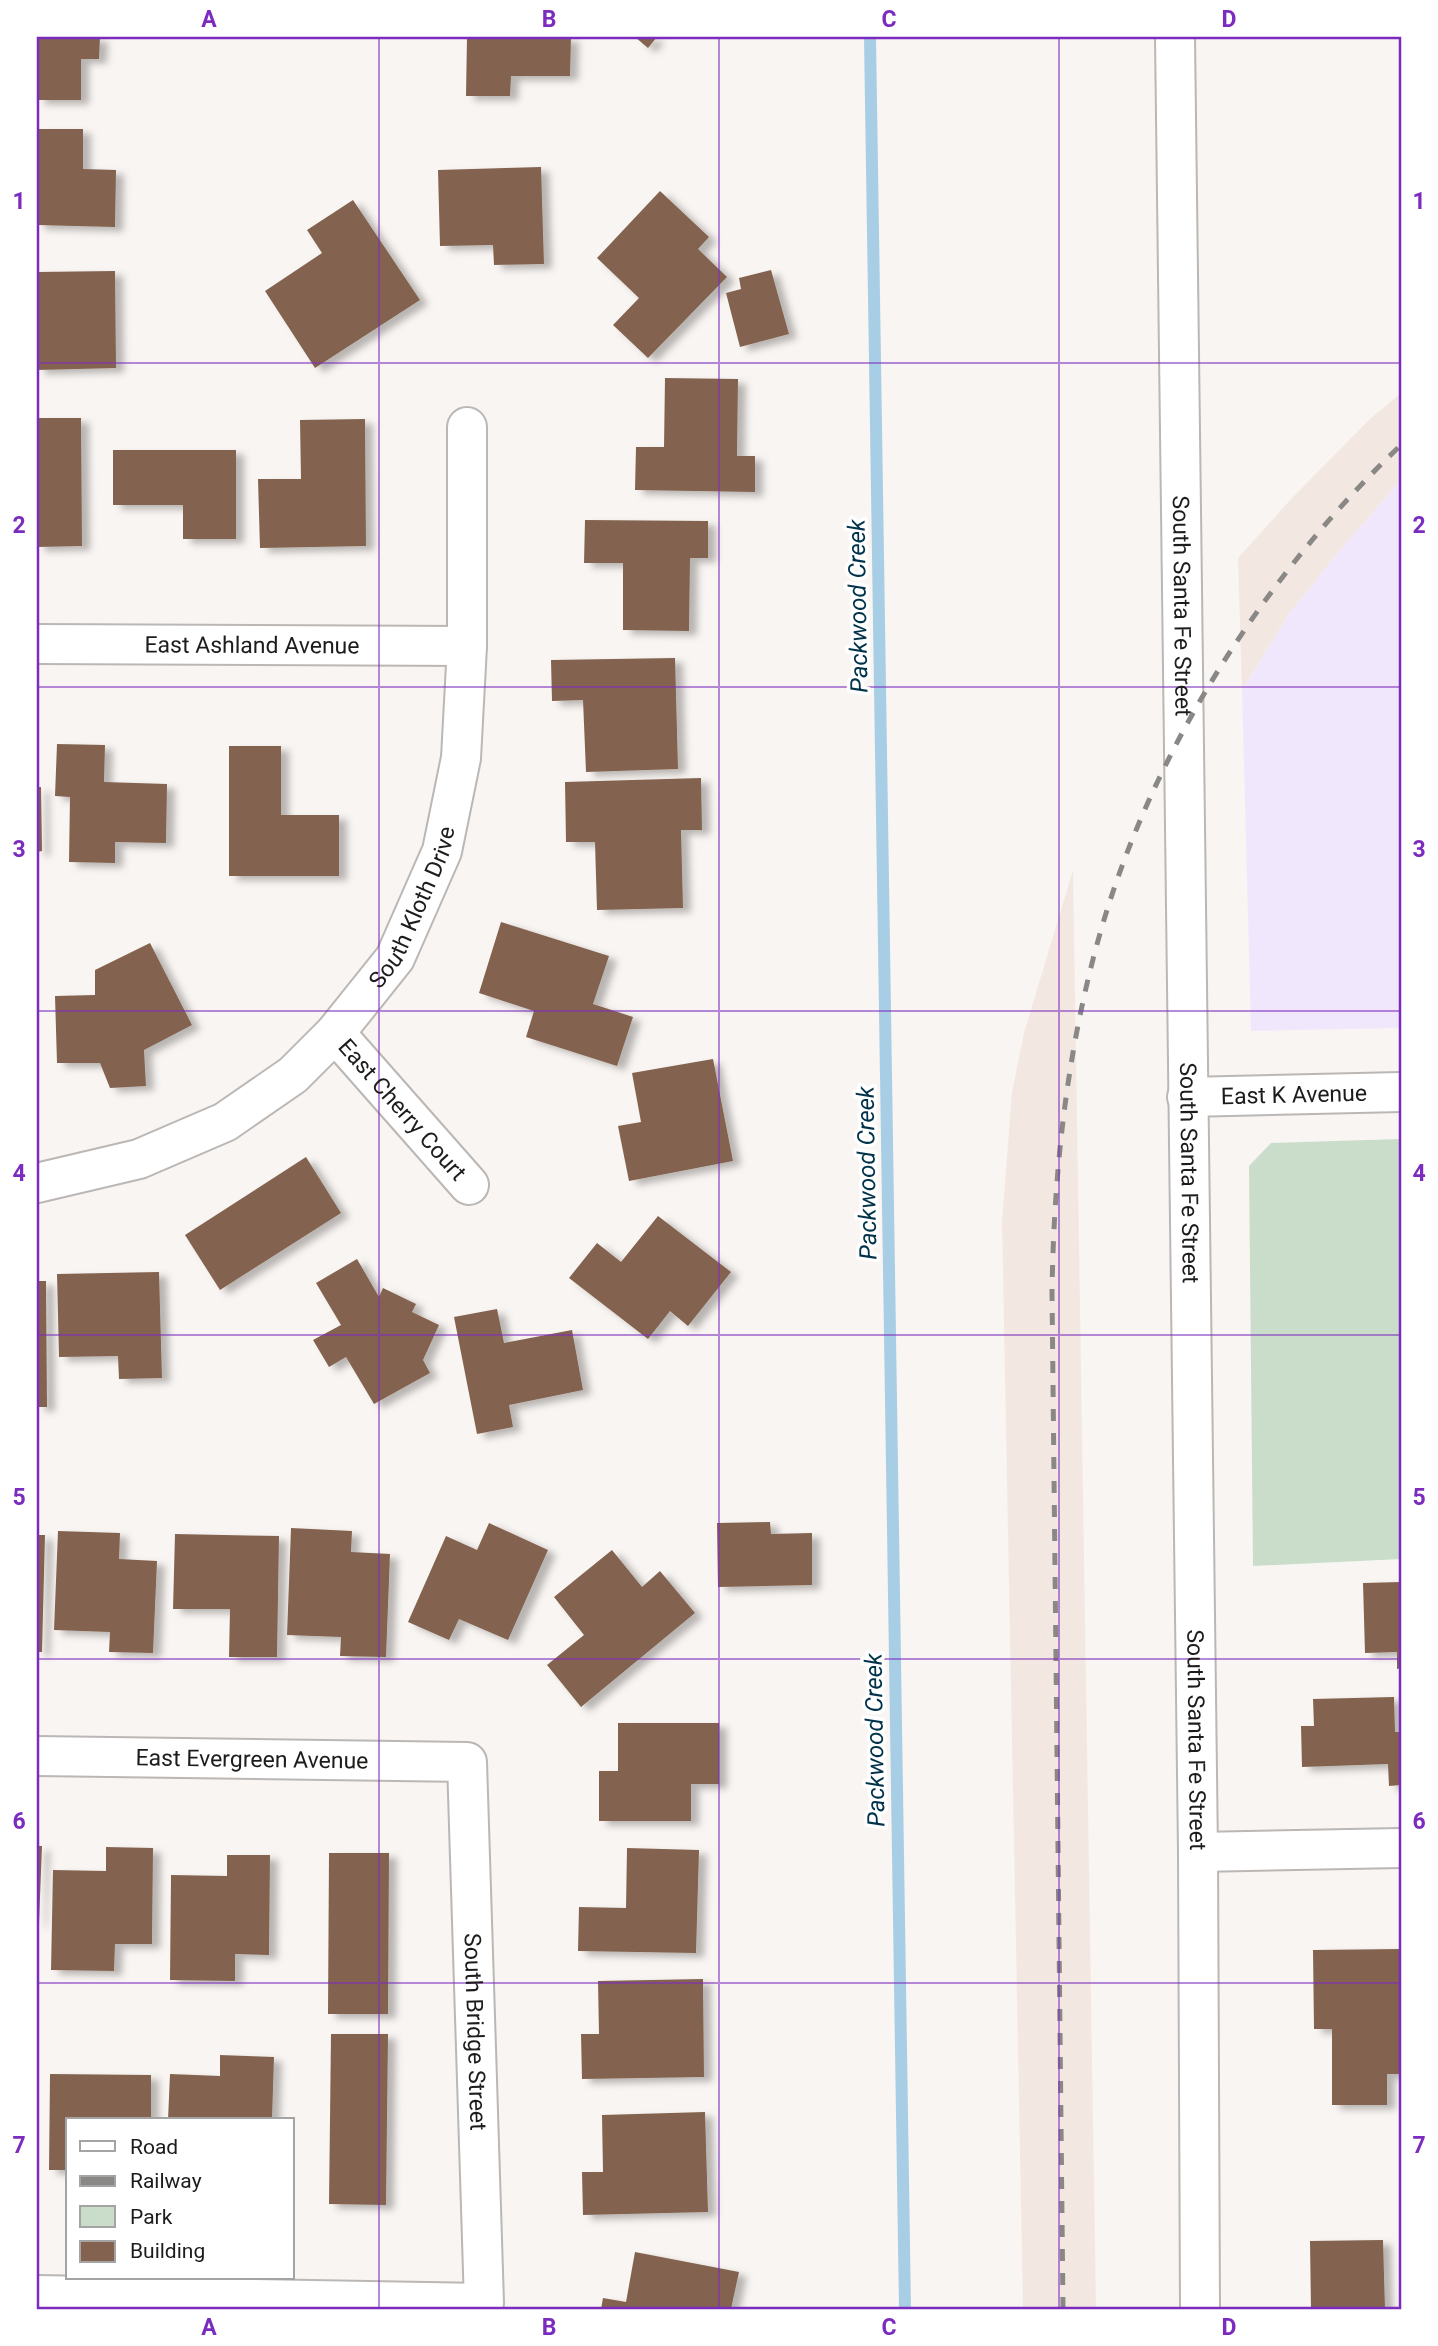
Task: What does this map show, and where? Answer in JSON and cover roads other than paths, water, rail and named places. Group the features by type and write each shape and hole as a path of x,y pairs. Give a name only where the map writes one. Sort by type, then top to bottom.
{"street":[{"name":"South Santa Fe Street","path":"1175,37 1198,1853 1200,2309"},
{"name":"South Kloth Drive","path":"37,1183 139,1158 225,1122 293,1075 335,1033 395,958 442,851 461,758 467,646 467,427"},
{"name":"East Ashland Avenue","path":"37,644 467,646"},
{"name":"East Cherry Court","path":"335,1033 469,1185"},
{"name":"East K Avenue","path":"1187,1097 1401,1092"},
{"name":"East Evergreen Avenue","path":"37,1756 467,1762"},
{"name":"South Bridge Street","path":"37,2295 484,2303 467,1762"},
{"path":"1198,1853 1401,1849"}],"waterway":[{"name":"Packwood Creek","path":"870,37 905,2309"}],"railway":[{"path":"1063,2309 1052,1291 1059,1154 1079,1019 1101,930 1123,863 1151,796 1183,731 1219,668 1304,550 1351,495 1401,445"}]}
